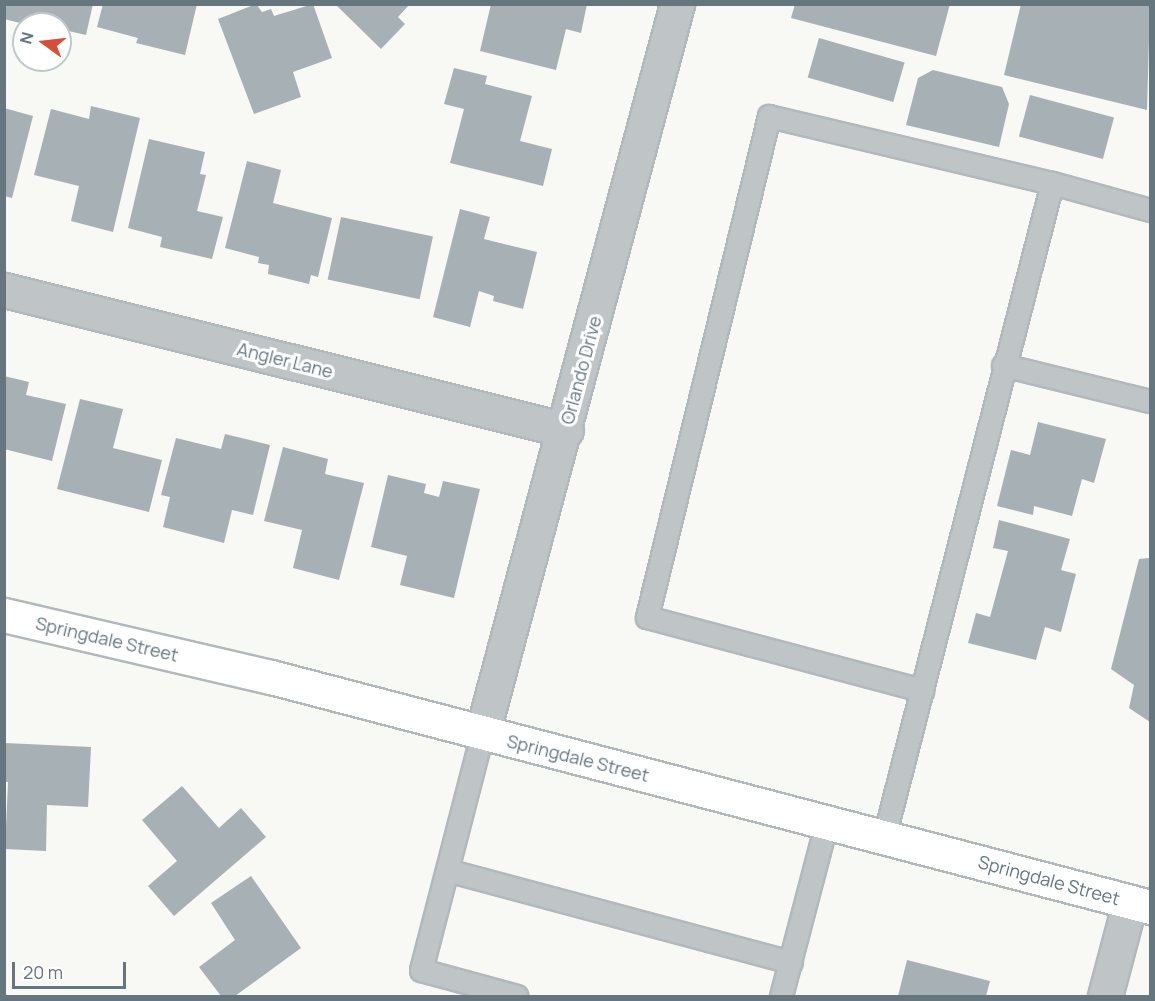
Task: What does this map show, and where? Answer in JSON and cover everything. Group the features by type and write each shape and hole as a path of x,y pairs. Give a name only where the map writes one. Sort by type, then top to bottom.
{"main road":[{"name":"Springdale Street","path":"4,615 271,677 482,734 827,821 1140,905"}],"street":[{"name":"Orlando Drive","path":"482,734 566,430 677,4"},
{"name":"Angler Lane","path":"4,290 566,430"},
{"path":"1105,996 1140,905"}],"lane":[{"path":"922,690 647,617 770,116 1052,183 1150,210"},
{"path":"884,837 1003,365 1052,183"},
{"path":"1003,365 1150,401"},
{"path":"482,734 421,970 517,996"},
{"path":"782,996 827,821"},
{"path":"447,870 791,962"}],"building":[{"path":"4,4 93,4 86,35 72,32 72,12 12,12 12,21 4,19"},
{"path":"103,4 197,4 185,55 136,43 138,38 97,27"},
{"path":"256,4 262,12 271,9 274,16 313,4 332,58 293,72 301,97 254,114 218,19"},
{"path":"335,4 410,4 398,17 405,24 381,49"},
{"path":"491,4 587,4 581,33 566,29 556,70 480,51"},
{"path":"795,4 950,4 936,56 791,18"},
{"path":"1021,4 1150,4 1147,110 1004,75"},
{"path":"819,38 905,63 893,102 808,77"},
{"path":"454,68 487,76 485,84 532,96 520,141 552,149 543,186 450,163 464,109 444,104"},
{"path":"933,70 1002,87 1009,104 999,147 906,125 918,78"},
{"path":"1030,95 1114,118 1103,159 1019,137"},
{"path":"91,106 140,118 113,232 71,221 79,186 34,175 51,109 89,119"},
{"path":"4,108 33,116 12,198 4,196"},
{"path":"149,139 205,152 200,174 206,175 197,211 223,217 212,259 160,247 162,237 128,228"},
{"path":"247,161 281,170 273,203 332,218 318,277 311,275 309,284 268,274 269,265 258,263 259,257 225,248"},
{"path":"460,209 490,217 484,239 537,252 523,309 493,301 494,296 479,291 470,327 433,317"},
{"path":"341,217 433,237 420,299 328,280"},
{"path":"4,376 29,382 26,395 66,404 52,461 4,449"},
{"path":"80,399 123,409 113,448 162,460 149,512 57,489"},
{"path":"1038,422 1106,439 1094,483 1082,479 1072,516 1034,506 1033,515 997,506 1011,450 1030,455"},
{"path":"225,434 270,445 253,515 232,510 224,543 163,527 170,497 161,495 176,438 221,449"},
{"path":"283,447 328,459 325,474 364,483 339,580 293,568 302,530 264,521"},
{"path":"388,475 426,484 424,493 439,497 443,481 480,489 454,598 400,585 407,556 371,547"},
{"path":"999,520 1070,539 1061,570 1076,574 1061,632 1045,627 1036,660 968,643 976,613 990,617 1008,551 993,548"},
{"path":"1150,558 1150,722 1129,708 1134,685 1111,669 1139,559"},
{"path":"5,743 91,747 88,807 47,805 46,851 5,849 8,782 5,782"},
{"path":"182,786 219,828 241,808 266,837 174,916 148,886 177,861 142,820"},
{"path":"251,876 301,948 235,996 221,996 199,967 235,940 211,903"},
{"path":"907,960 990,981 986,996 898,996"}]}
